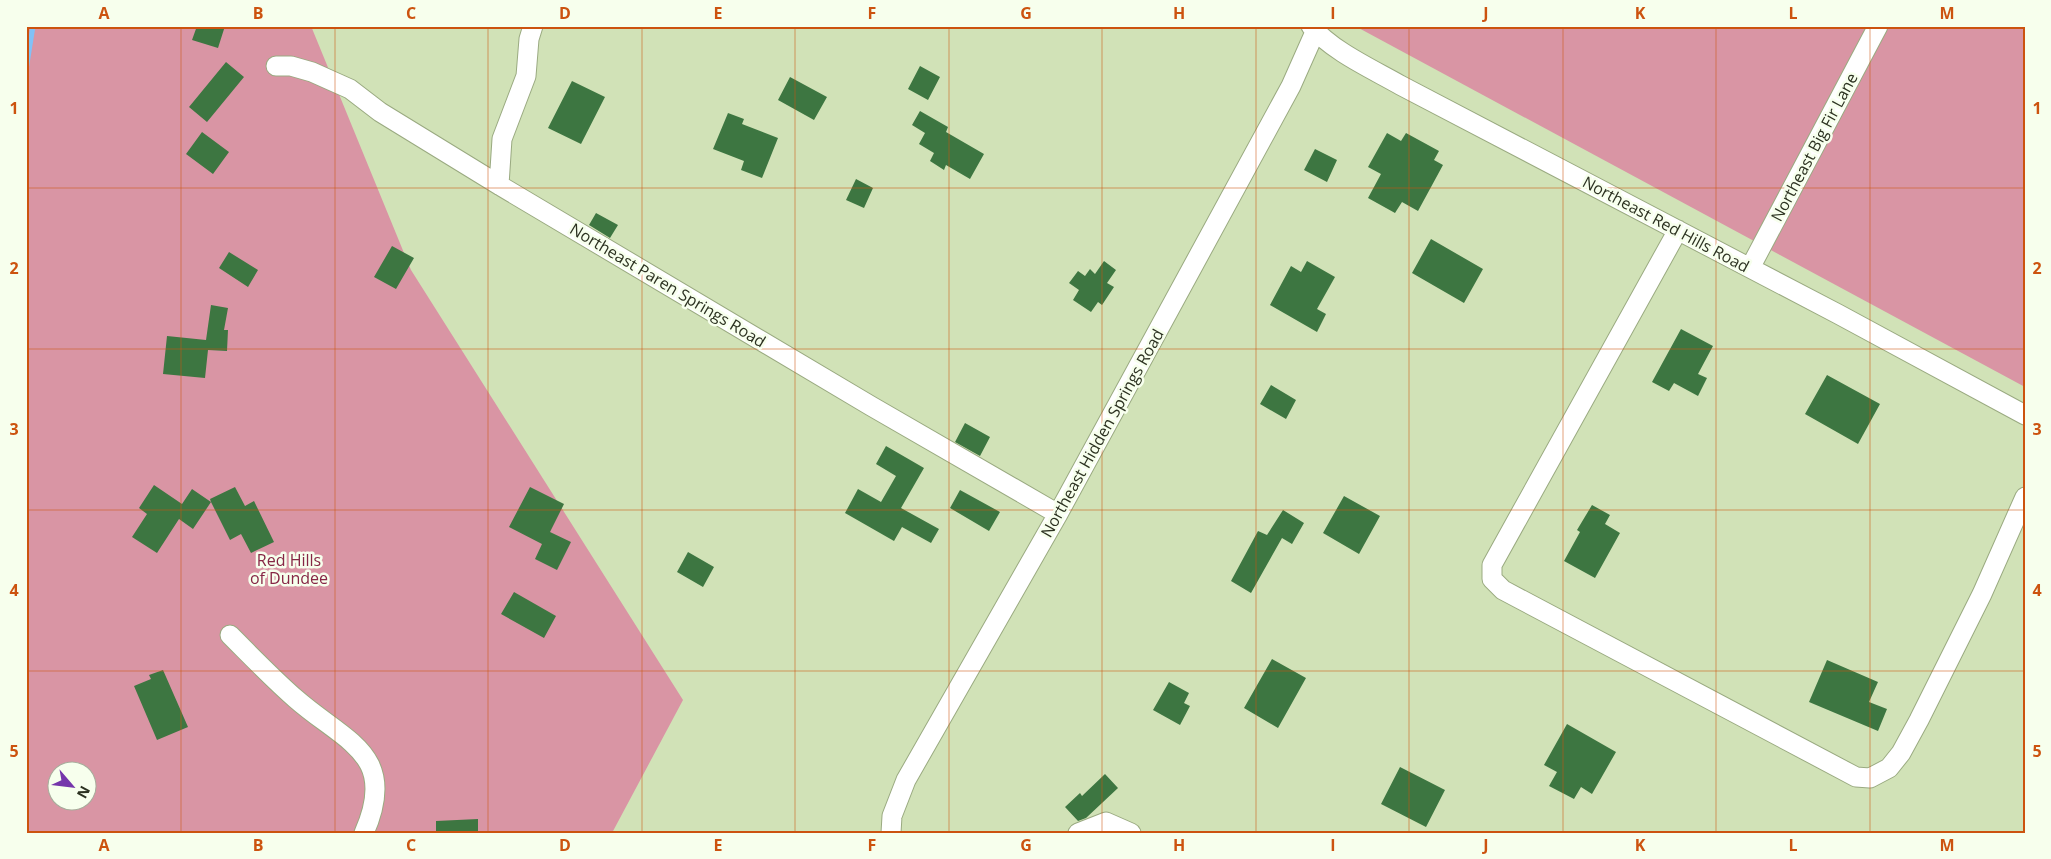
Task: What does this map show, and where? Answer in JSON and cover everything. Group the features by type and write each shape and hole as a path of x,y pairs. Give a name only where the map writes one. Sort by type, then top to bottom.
{"street":[{"path":"498,185 502,139 526,76 529,39 533,26"},
{"name":"Northeast Big Fir Lane","path":"1750,268 1878,26"},
{"name":"Northeast Red Hills Road","path":"1313,29 1352,57 1400,85 1750,268 2025,415"},
{"name":"Northeast Hidden Springs Road","path":"892,833 892,816 906,780 1058,514 1291,86 1313,29"},
{"name":"Northeast Paren Springs Road","path":"276,66 291,66 312,72 350,89 380,112 498,185 862,402 1058,514"},
{"path":"1678,230 1492,565 1492,579 1503,590 1856,777 1870,778 1889,768 1901,753 1982,594 2025,497"},
{"path":"230,636 296,700 348,737 372,766 376,795 364,833"},
{"path":"1078,833 1106,822 1131,833"}],"green space":[{"name":"Red Hills of Dundee","path":"26,26 311,26 411,270 683,700 612,833 26,833"},
{"path":"1355,26 2025,26 2025,387"}],"building":[{"path":"197,26 225,26 218,48 192,40"},
{"path":"226,62 244,77 207,122 189,107"},
{"path":"920,66 940,77 928,100 908,89"},
{"path":"790,77 827,97 814,120 778,100"},
{"path":"572,81 605,97 581,144 548,128"},
{"path":"920,111 948,127 946,132 984,154 970,179 946,165 944,170 930,161 934,153 919,144 925,133 912,125"},
{"path":"728,113 744,119 742,124 778,138 762,178 741,170 744,161 713,149"},
{"path":"202,132 229,152 213,174 186,154"},
{"path":"1387,133 1401,141 1406,133 1439,151 1434,160 1443,165 1418,211 1402,202 1395,213 1368,198 1381,174 1368,167"},
{"path":"1315,149 1337,160 1327,182 1304,170"},
{"path":"856,179 873,188 864,208 846,200"},
{"path":"596,213 618,225 610,238 589,225"},
{"path":"1431,239 1483,269 1464,303 1412,273"},
{"path":"392,246 414,258 396,289 374,277"},
{"path":"229,252 258,270 248,287 219,268"},
{"path":"1104,261 1116,270 1107,283 1114,287 1102,305 1098,302 1091,312 1073,300 1079,290 1069,283 1078,271 1085,276 1090,269 1095,274"},
{"path":"1307,261 1335,277 1317,309 1326,314 1317,332 1270,305 1291,266 1301,272"},
{"path":"211,305 228,308 224,330 228,330 227,351 208,350 205,378 163,374 167,336 206,340"},
{"path":"1681,329 1713,346 1698,374 1707,378 1698,396 1674,383 1669,391 1652,382"},
{"path":"1827,375 1880,404 1858,444 1805,414"},
{"path":"1271,385 1296,400 1286,419 1260,404"},
{"path":"965,423 990,437 980,456 955,442"},
{"path":"886,446 924,468 901,508 939,529 931,543 902,527 894,541 845,513 858,489 881,502 896,476 876,464"},
{"path":"154,485 182,504 192,489 211,502 193,529 179,519 157,553 132,537 147,514 139,508"},
{"path":"235,487 245,506 254,501 274,542 251,553 241,534 230,540 210,499"},
{"path":"530,487 564,504 550,532 571,542 557,570 535,559 542,544 509,527"},
{"path":"960,490 1000,512 989,531 950,508"},
{"path":"1344,496 1380,516 1359,554 1323,533"},
{"path":"1592,505 1610,515 1605,524 1620,533 1595,578 1564,561 1580,532 1577,530"},
{"path":"1283,510 1304,523 1292,544 1282,538 1251,593 1231,581 1258,531 1267,535"},
{"path":"688,552 714,567 703,587 677,572"},
{"path":"514,592 556,616 544,638 501,614"},
{"path":"1272,659 1306,678 1278,728 1244,708"},
{"path":"1827,660 1878,682 1869,702 1887,709 1878,731 1809,702"},
{"path":"163,670 188,727 157,740 134,686 151,679 149,675"},
{"path":"1169,682 1189,693 1184,703 1190,706 1180,725 1153,710"},
{"path":"1567,724 1616,752 1592,794 1581,787 1574,799 1549,786 1557,772 1544,765"},
{"path":"1400,767 1445,790 1426,827 1381,804"},
{"path":"1105,774 1118,788 1086,818 1078,821 1065,807 1080,793 1082,796"},
{"path":"478,819 478,833 436,833 436,821"}],"waterway":[{"path":"26,70 33,26"}]}
